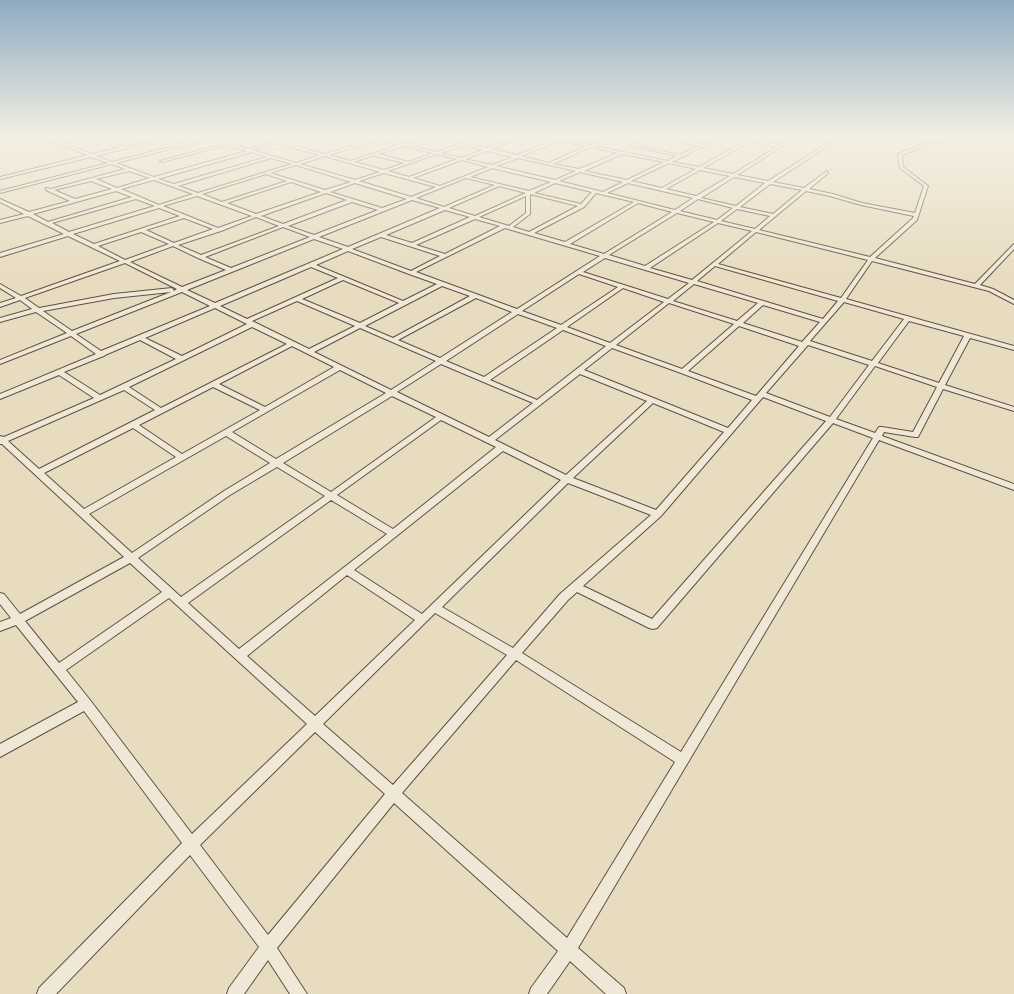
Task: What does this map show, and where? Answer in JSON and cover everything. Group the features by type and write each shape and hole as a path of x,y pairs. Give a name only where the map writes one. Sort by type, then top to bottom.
{"street":[{"path":"0,192 33,183"},
{"path":"35,183 75,201"},
{"path":"50,190 74,183"},
{"path":"101,183 219,230"},
{"path":"0,222 138,183"},
{"path":"170,183 683,372 831,420 1014,486"},
{"path":"174,185 180,183"},
{"path":"0,254 231,183"},
{"path":"223,203 284,183"},
{"path":"299,183 383,210"},
{"path":"0,305 351,183"},
{"path":"360,183 824,321"},
{"path":"428,183 440,187"},
{"path":"0,362 450,183"},
{"path":"493,183 582,206"},
{"path":"412,245 549,183"},
{"path":"558,183 871,259 1014,296"},
{"path":"602,194 623,183"},
{"path":"632,183 775,216"},
{"path":"662,190 673,183"},
{"path":"0,627 19,619 131,558 227,492 391,393 516,312 722,183"},
{"path":"646,268 717,222 768,183"},
{"path":"770,183 916,215"},
{"path":"489,441 757,232 814,183"},
{"path":"235,994 268,946 394,794 564,597 658,514 843,299 871,259 915,219 926,186 923,183"},
{"path":"0,397 61,373 499,185"},
{"path":"530,233 582,206 594,192"},
{"path":"411,273 508,226 528,214 528,193"},
{"path":"48,223 137,197"},
{"path":"0,200 567,480 658,514"},
{"path":"200,257 352,200"},
{"path":"566,244 636,203"},
{"path":"93,246 185,216"},
{"path":"141,230 230,270"},
{"path":"381,235 445,256"},
{"path":"976,286 1014,246"},
{"path":"716,264 1014,348"},
{"path":"311,265 403,303"},
{"path":"580,272 1014,409"},
{"path":"343,278 124,387 1,440 239,656 618,994"},
{"path":"309,352 441,284"},
{"path":"0,286 21,298 102,355"},
{"path":"485,380 623,286"},
{"path":"0,320 38,310 114,296 182,290"},
{"path":"991,290 1014,302"},
{"path":"393,340 475,296"},
{"path":"298,299 538,403"},
{"path":"683,372 762,303"},
{"path":"576,588 653,625 831,420 908,318"},
{"path":"537,994 569,949 882,429 915,435 968,334"},
{"path":"141,338 182,359"},
{"path":"38,473 292,344"},
{"path":"83,514 340,367"},
{"path":"579,371 729,431"},
{"path":"61,373 100,398"},
{"path":"213,384 266,410"},
{"path":"124,387 161,411"},
{"path":"45,994 191,844 652,400"},
{"path":"181,603 440,417"},
{"path":"134,424 182,458"},
{"path":"227,432 393,533"},
{"path":"239,656 502,447"},
{"path":"348,570 423,620"},
{"path":"59,670 169,593"},
{"path":"0,597 86,704 268,946 300,994"},
{"path":"435,608 515,654 682,760"},
{"path":"0,751 86,704"}]}
